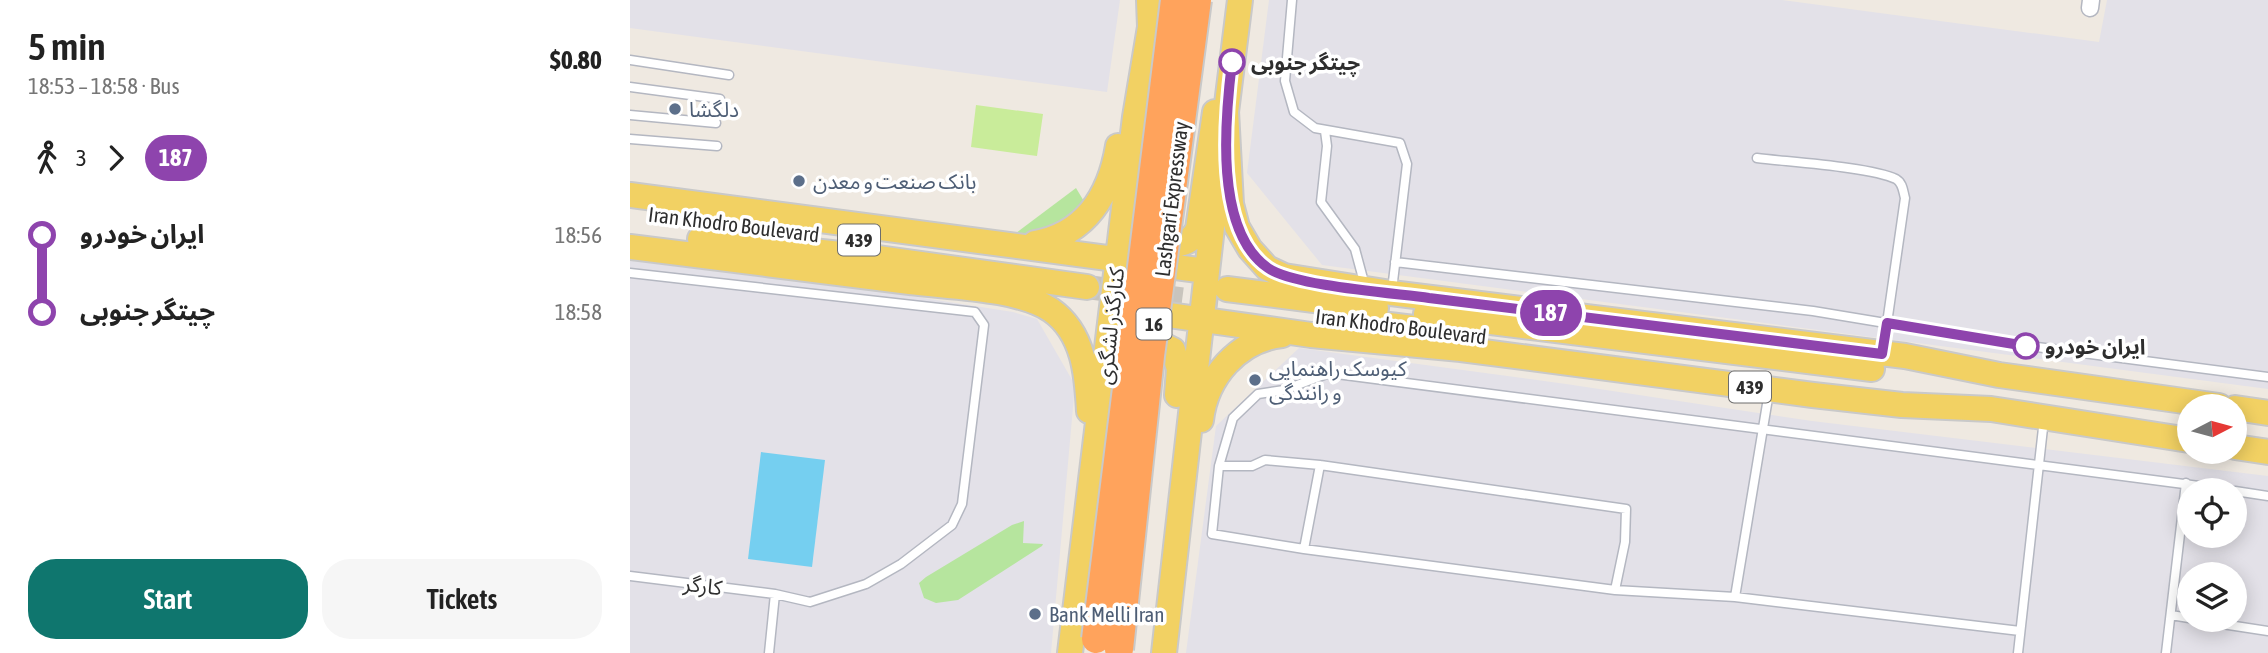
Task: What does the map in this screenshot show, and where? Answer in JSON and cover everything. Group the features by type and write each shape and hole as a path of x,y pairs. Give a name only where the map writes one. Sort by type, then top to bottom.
{"highway":[{"name":"Lashgari Expressway","path":"1175,0 1108,644 1150,356 1197,0"}],"main road":[{"path":"1011,244 1049,240 1064,234 1091,214 1102,198 1115,159 1143,0"},
{"name":"کنارگذر لشگری","path":"1070,653 1096,460 1111,307 1150,27 1149,0"},
{"path":"1164,653 1199,320 1240,0"},
{"path":"1150,27 1153,79 1138,215 1143,233 1151,239 1176,244 1187,243 1198,229 1218,88 1236,34"},
{"name":"439","path":"1226,111 1231,204 1237,227 1250,249 1267,268 1284,276 1366,290"},
{"name":"Iran Khodro Boulevard","path":"630,195 1011,244"},
{"name":"Iran Khodro Boulevard","path":"630,212 1088,278 630,232"},
{"name":"439","path":"1011,244 1206,271"},
{"name":"Iran Khodro Boulevard","path":"630,247 965,289 1032,302 1061,319 1073,335 1082,355 1088,398 1088,516"},
{"name":"Iran Khodro Boulevard","path":"1366,290 1882,354 1999,375 2177,400"},
{"name":"Iran Khodro Boulevard","path":"1227,297 1711,358 1902,390 1991,409 2177,438"},
{"name":"439","path":"1111,307 1311,335"},
{"path":"1171,653 1178,619 1201,414 1208,393 1222,367 1240,350 1279,335 1311,335"},
{"name":"Iran Khodro Boulevard","path":"1311,335 1461,349 1902,405 1991,409"},
{"path":"1096,460 1109,382 1120,353 1137,341 1166,345 1177,358 1179,369 1154,616 1155,653"},
{"name":"Iran Khodro Boulevard","path":"1711,358 1905,372 1999,375"},
{"path":"2247,410 2268,413"},
{"path":"2247,449 2268,452"}],"lane":[{"path":"1292,0 1286,95 1294,112 1315,128 1394,140 1401,143 1405,151 1407,164 1391,293"},
{"path":"630,60 729,75"},
{"path":"630,87 720,99"},
{"path":"630,115 716,122"},
{"path":"1325,131 1327,146 1321,202 1355,249 1366,290"},
{"path":"630,139 716,146"},
{"path":"1757,158 1876,174 1898,180 1905,198 1882,354"},
{"path":"1395,262 1813,311 2089,355 2268,377"},
{"name":"کارگر","path":"630,273 975,312 981,316 984,325 962,504 952,525 901,564 866,584 810,602 775,594 630,576"},
{"path":"2020,631 1735,597 1615,590 1304,549 1212,534 1219,466 1233,418 1258,394 1284,390 1329,373 2177,482"},
{"path":"1735,597 1769,389"},
{"path":"2018,653 2044,417"},
{"path":"1219,466 1252,466 1265,460 1320,465 1626,509 1625,542 1615,590"},
{"path":"1304,549 1320,465"},
{"path":"2247,492 2268,496"},
{"path":"2166,653 2179,548"},
{"path":"769,653 775,594"},
{"path":"2171,615 2177,616"},
{"path":"2247,628 2268,631"}],"shaded area":[{"path":"630,0 1120,0 1107,92 630,28"},
{"path":"1269,0 1782,0 2099,42 2107,0 2268,0 2268,389 1322,265 1247,173"},
{"path":"630,257 729,268 1013,312 1037,319 1075,385 1051,653 630,653"},
{"path":"1299,348 1812,421 2268,476 2268,653 1186,653 1216,426"}],"green space":[{"path":"976,105 1043,114 1037,156 971,147"},
{"path":"1076,188 1085,203 1071,216 1054,227 1036,233 1016,233"},
{"path":"1024,521 1023,543 1043,544 1042,546 958,600 936,603 924,598 919,583 926,577 1012,525"}],"water":[{"path":"761,452 825,460 812,567 748,559"}],"tunnel":[{"path":"1087,287 1226,305"}],"bus line":[{"name":"187","path":"1232,62 1226,111 1231,204 1237,227 1250,249 1267,268 1284,276 1391,293 1882,354 1887,323 2026,346"}],"place":[{"name":"چیتگر جنوبی","path":"1232,62"},
{"name":"دلگشا","path":"675,109"},
{"name":"بانک صنعت و معدن","path":"799,181"},
{"name":"ایران خودرو","path":"2026,346"},
{"name":"کیوسک راهنمایی و رانندگی","path":"1255,380"},
{"name":"Bank Melli Iran","path":"1035,614"}]}
